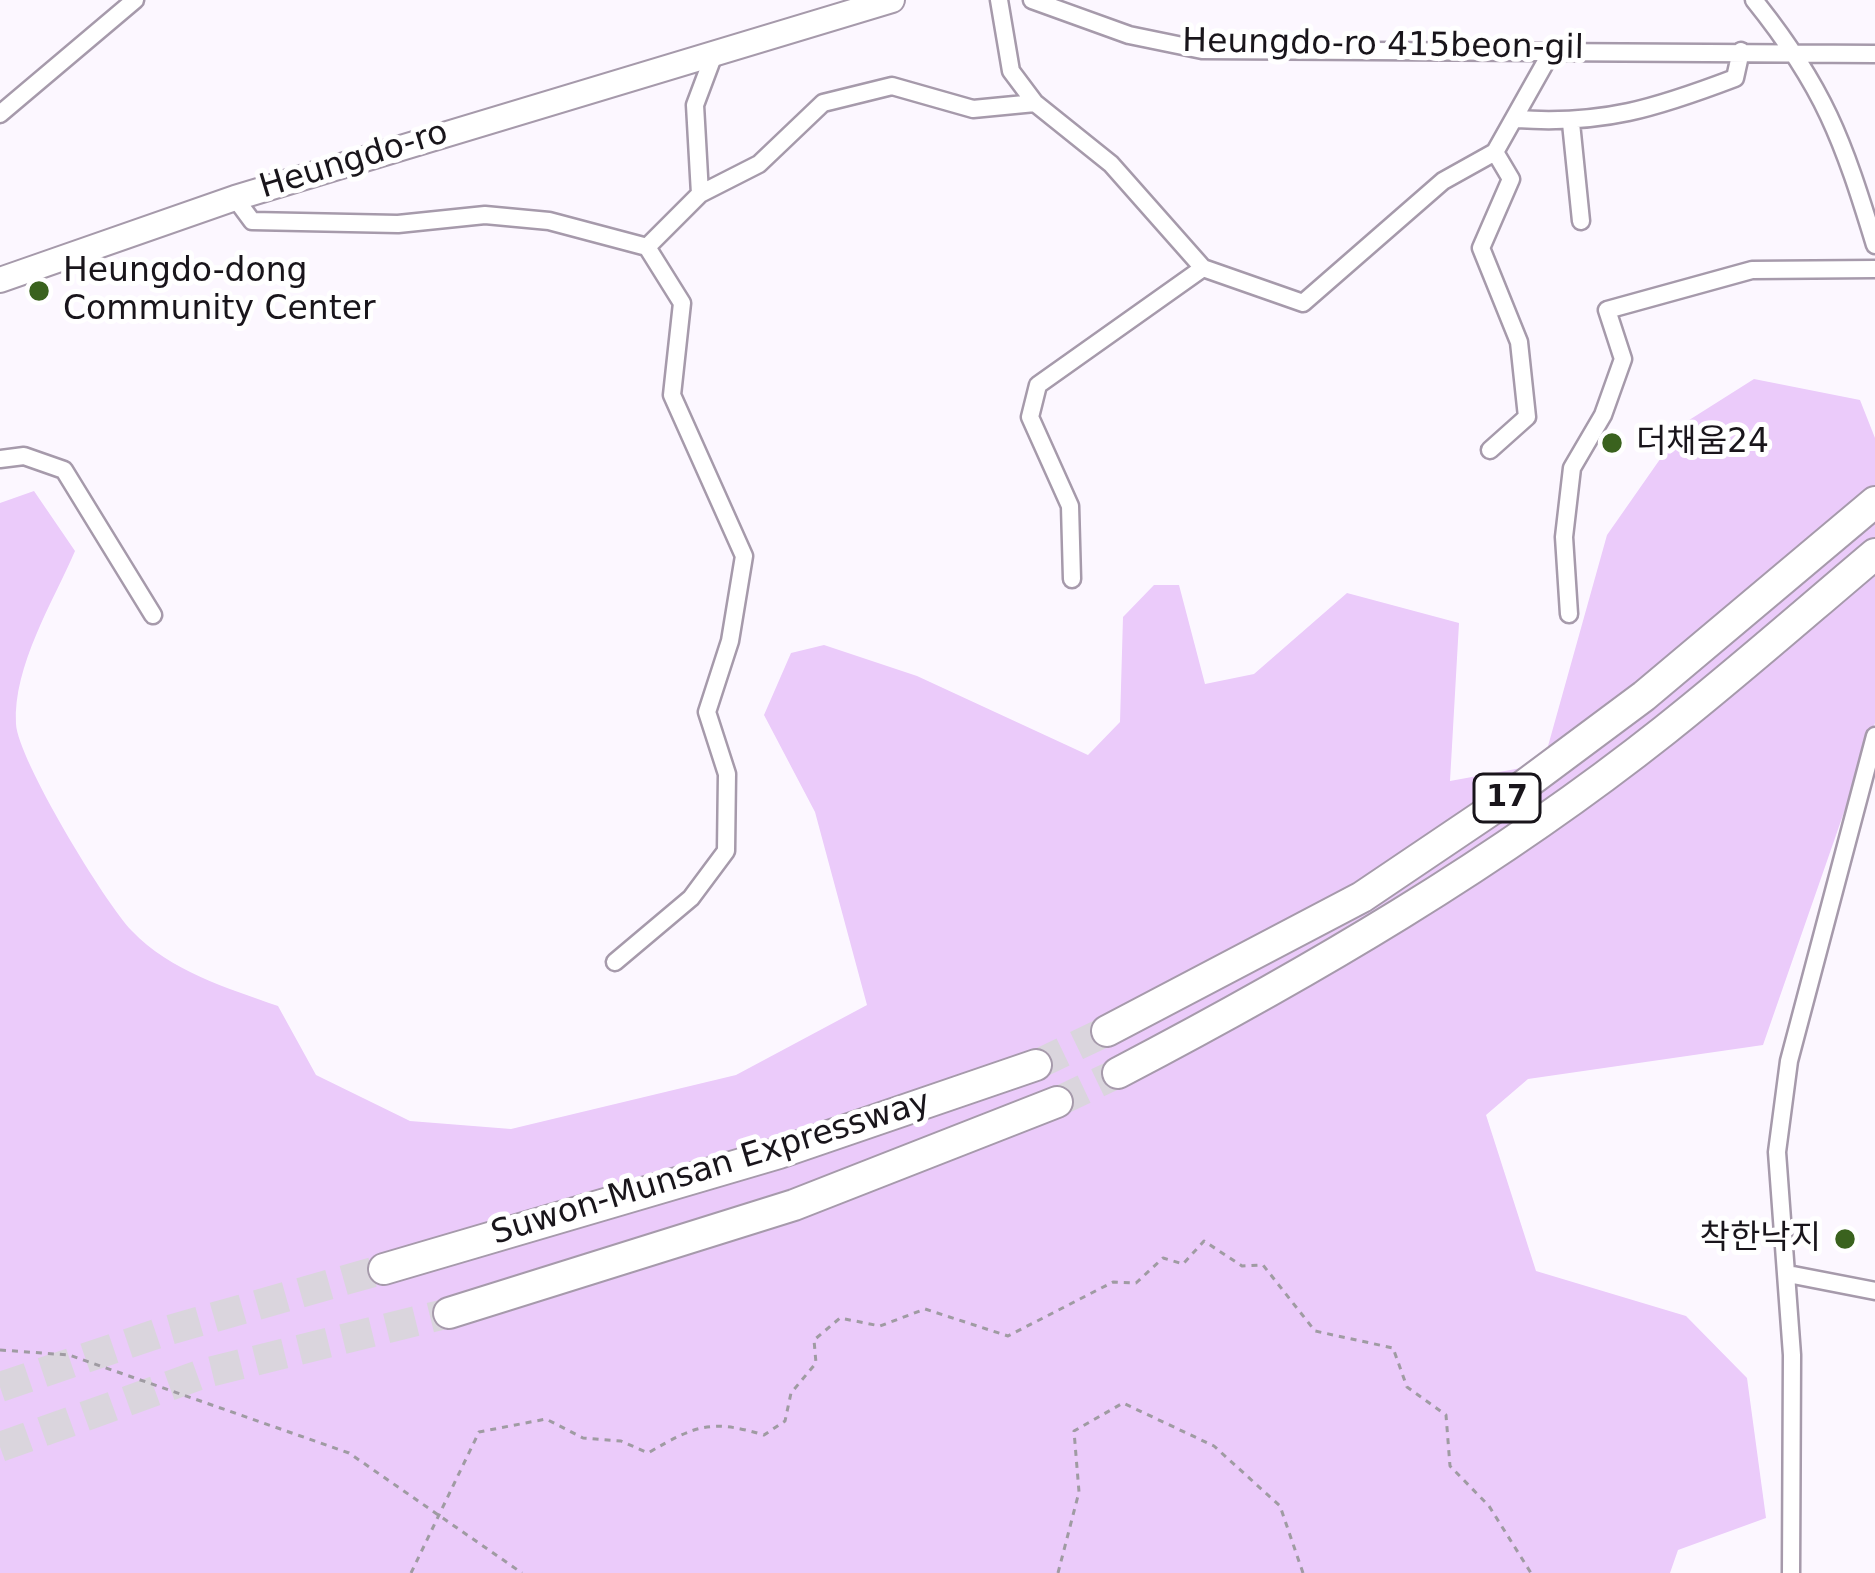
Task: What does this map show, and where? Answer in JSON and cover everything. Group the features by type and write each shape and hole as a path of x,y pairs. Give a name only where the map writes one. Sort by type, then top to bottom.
{"highway":[{"name":"17","path":"1107,1031 1362,897 1491,810 1644,696 1872,506"},
{"name":"17","path":"1118,1073 1382,927 1525,832 1664,730 1875,554"},
{"name":"Suwon-Munsan Expressway","path":"384,1269 779,1153 1036,1065"},
{"name":"Suwon-Munsan Expressway","path":"449,1313 794,1205 1057,1102"}],"street":[{"path":"0,114 135,0"},
{"name":"Heungdo-ro","path":"0,280 235,198 892,0"},
{"path":"999,0 1011,71 1035,103 1111,164 1203,268 1303,303 1443,181 1495,152 1552,50"},
{"name":"Heungdo-ro 415beon-gil","path":"1032,0 1129,35 1202,50 1875,54"},
{"path":"1754,0 1797,53 1840,130 1875,245"},
{"path":"1517,119 1571,123 1636,115 1735,79 1741,51"},
{"path":"700,194 695,104 713,57"},
{"path":"647,247 700,194 759,164 823,103 892,86 973,109 1035,103"},
{"path":"1571,123 1581,221"},
{"path":"1490,451 1528,417 1520,342 1481,248 1511,179 1495,152"},
{"path":"235,198 252,221 398,224 485,215 549,221 647,247 682,303 672,395 744,556 730,641 707,712 727,774 726,850 691,898 615,962"},
{"path":"1072,579 1070,506 1030,418 1038,385 1203,268"},
{"path":"1569,614 1564,537 1572,468 1603,415 1623,359 1607,310 1752,270 1875,269"},
{"path":"0,459 24,456 64,470 153,615"},
{"path":"1791,1573 1788,1274 1777,1153 1789,1061 1875,736"},
{"path":"1788,1274 1875,1291"}],"path":[{"path":"411,1573 435,1513 461,1478 479,1432 546,1419 583,1438 621,1441 648,1453 688,1429 724,1423 764,1435 785,1420 791,1394 816,1363 814,1340 840,1318 880,1326 926,1309 1008,1336 1113,1282 1136,1283 1163,1258 1183,1264 1204,1241 1241,1265 1264,1265 1315,1330 1393,1348 1407,1387 1446,1415 1450,1466 1489,1506 1531,1573"},
{"path":"0,1350 69,1355 349,1453 522,1573"},
{"path":"1058,1573 1079,1492 1073,1431 1124,1403 1214,1446 1280,1506 1303,1573"}],"shaded area":[{"path":"1754,379 1860,400 1875,438 1875,723 1763,1045 1528,1079 1486,1115 1536,1271 1686,1316 1747,1378 1766,1518 1678,1550 1670,1573 0,1573 0,503 34,491 75,551 28,657 16,724 46,798 119,916 147,945 181,968 278,1006 316,1075 410,1121 511,1129 736,1075 867,1005 815,812 764,715 791,653 824,645 917,676 1088,755 1120,722 1123,617 1154,585 1179,585 1205,684 1254,674 1347,593 1459,623 1450,781 1543,764 1607,535 1686,422"}],"tunnel":[{"path":"1036,1065 1107,1031"},
{"path":"1057,1102 1118,1073"},
{"path":"0,1387 162,1332 384,1269"},
{"path":"0,1447 205,1373 449,1313"}],"place":[{"name":"Heungdo-dong Community Center","path":"39,291"},
{"name":"더채움24","path":"1612,443"},
{"name":"착한낙지","path":"1845,1239"}]}
